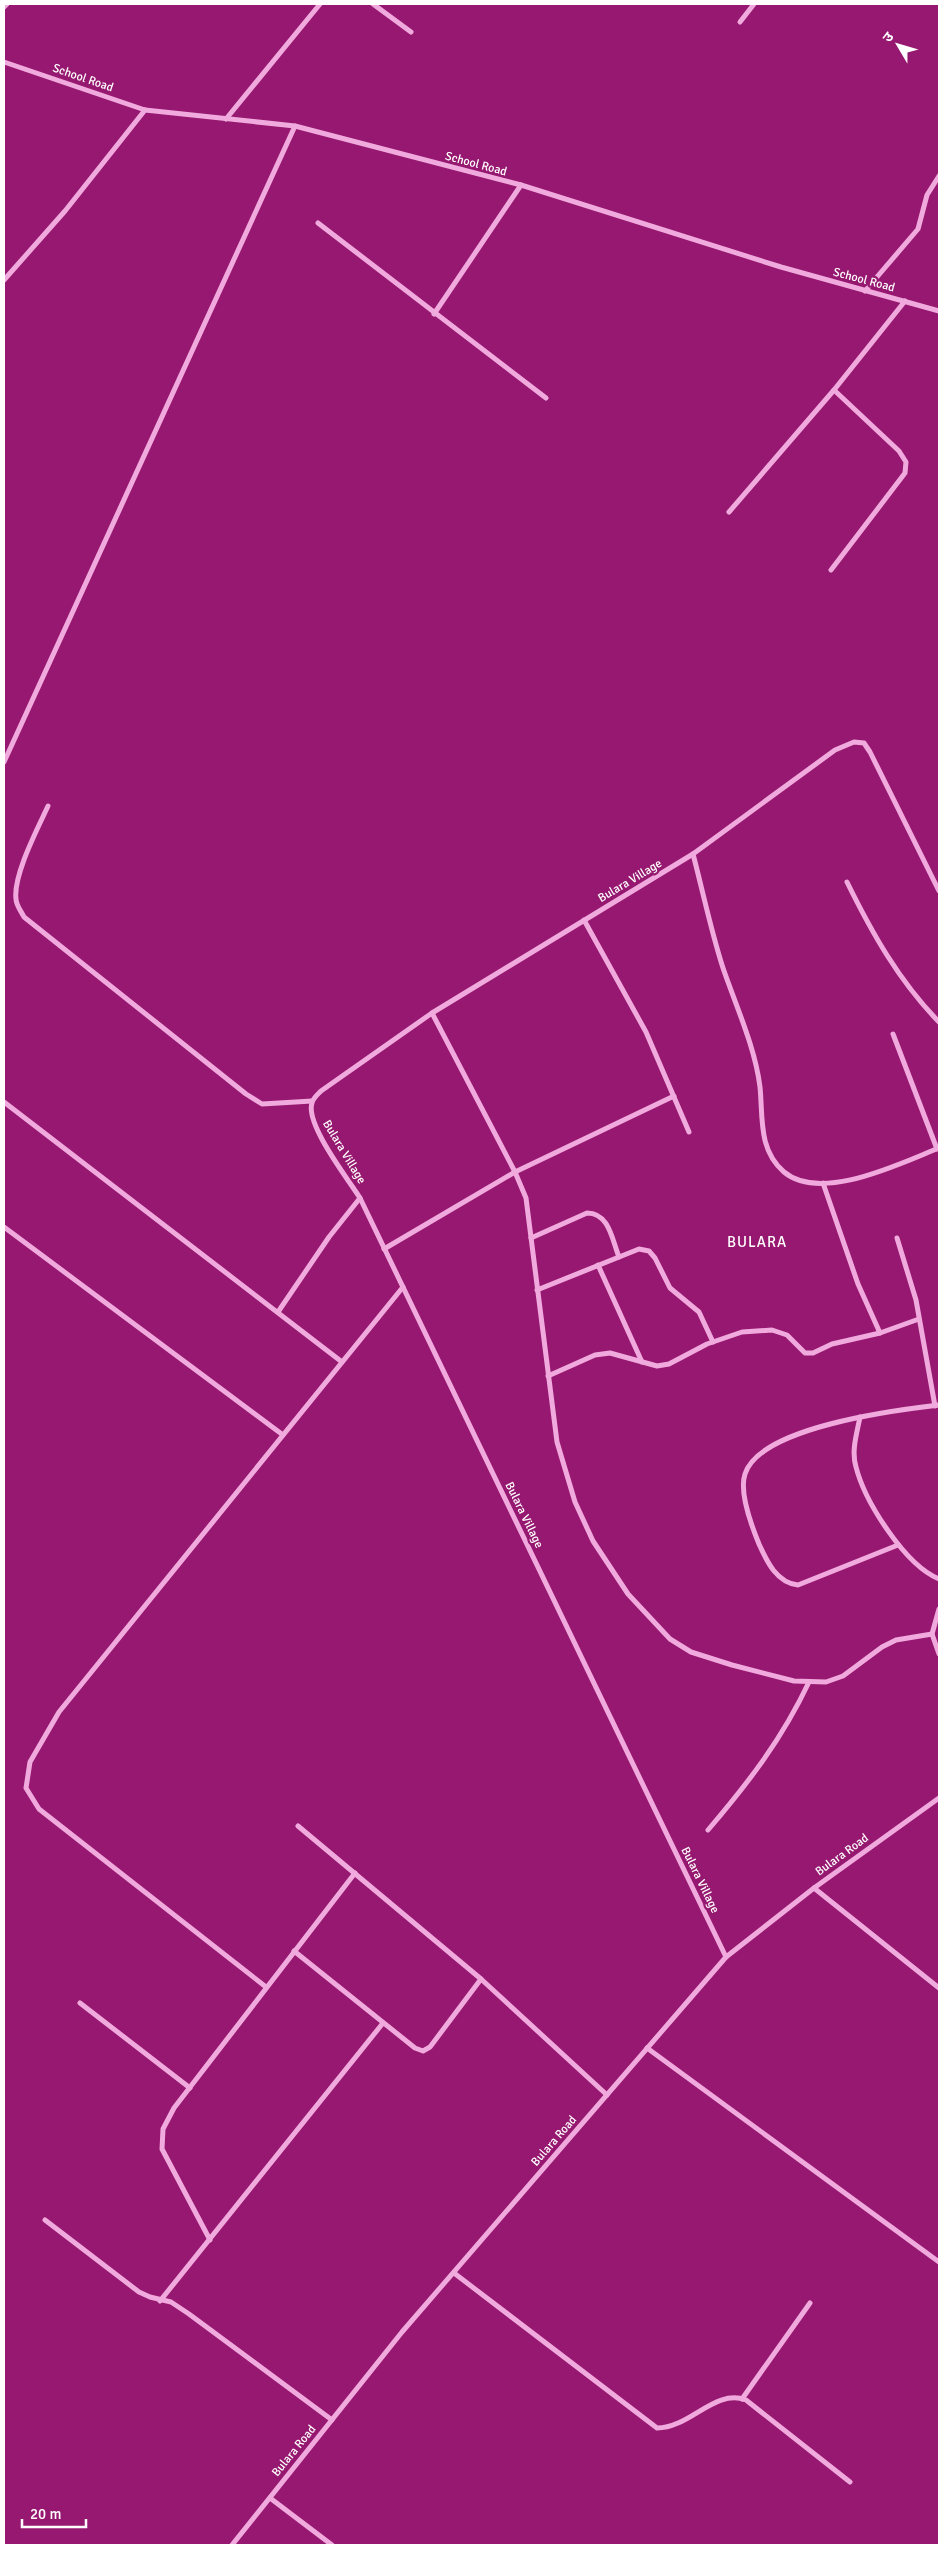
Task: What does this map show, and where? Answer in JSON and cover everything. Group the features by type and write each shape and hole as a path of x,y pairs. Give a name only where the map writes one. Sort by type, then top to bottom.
{"street":[{"path":"226,119 320,4"},
{"path":"373,4 411,32"},
{"path":"740,22 754,4"},
{"name":"School Road","path":"4,62 145,110 295,126 521,185 654,229 939,311"},
{"path":"4,280 65,211 145,110"},
{"path":"4,762 295,126"},
{"path":"865,291 918,229 927,195 939,176"},
{"path":"434,314 521,185"},
{"path":"318,223 434,314 546,398"},
{"path":"729,512 834,390 904,301"},
{"path":"830,570 905,473 906,462 899,451 834,390"},
{"name":"Bulara Village","path":"726,1957 360,1198 316,1128 311,1113 312,1101 321,1091 432,1013 693,854 835,750 854,742 864,743 939,891"},
{"path":"48,806 28,850 16,889 16,901 24,916 246,1094 262,1104 312,1101"},
{"path":"693,854 722,964 756,1066 764,1142 784,1172 799,1179 823,1183 841,1183 880,1172 938,1149 893,1034"},
{"path":"847,882 876,939 896,970 939,1022"},
{"path":"584,920 646,1032 689,1132"},
{"path":"432,1013 516,1172 526,1198 557,1442 575,1502 593,1541 628,1594 670,1639 691,1652 794,1681 826,1682 843,1676 882,1647 896,1640 932,1634"},
{"path":"384,1248 516,1172 674,1096"},
{"path":"4,1102 342,1362"},
{"path":"823,1183 858,1284 880,1333"},
{"path":"278,1312 329,1237 360,1198"},
{"path":"531,1238 587,1214 597,1214 605,1220 619,1257"},
{"path":"4,1228 283,1434"},
{"path":"897,1238 907,1266 937,1406 860,1417 814,1428 766,1450 748,1466 744,1476 750,1524 775,1574 788,1584 798,1585 898,1544"},
{"path":"537,1290 639,1249 649,1251 655,1258 670,1288 699,1312 713,1342"},
{"path":"598,1265 642,1362"},
{"path":"266,1987 40,1809 26,1788 30,1762 59,1712 403,1287"},
{"path":"548,1376 595,1355 610,1353 657,1366 670,1364 713,1342 742,1332 772,1330 787,1335 805,1353 813,1353 832,1344 880,1333 919,1319"},
{"path":"860,1417 854,1449 855,1466 865,1491 898,1544 917,1566 939,1579"},
{"path":"939,1609 932,1634 939,1654"},
{"path":"708,1830 758,1771 793,1717 809,1682"},
{"name":"Bulara Road","path":"232,2545 402,2332 726,1957 814,1888 939,1798"},
{"path":"298,1826 481,1978 607,2095"},
{"path":"210,2240 162,2149 163,2129 174,2108 355,1873"},
{"path":"814,1888 939,1988"},
{"path":"294,1951 415,2048 423,2051 430,2047 481,1978"},
{"path":"80,2003 190,2088"},
{"path":"160,2300 384,2023"},
{"path":"647,2048 939,2262"},
{"path":"45,2220 139,2292 170,2302 189,2314 332,2420"},
{"path":"454,2273 658,2428 670,2428 722,2399 736,2396 850,2482"},
{"path":"742,2399 810,2303"},
{"path":"270,2498 332,2545"}],"district":[{"name":"BULARA","path":"757,1242"}]}
